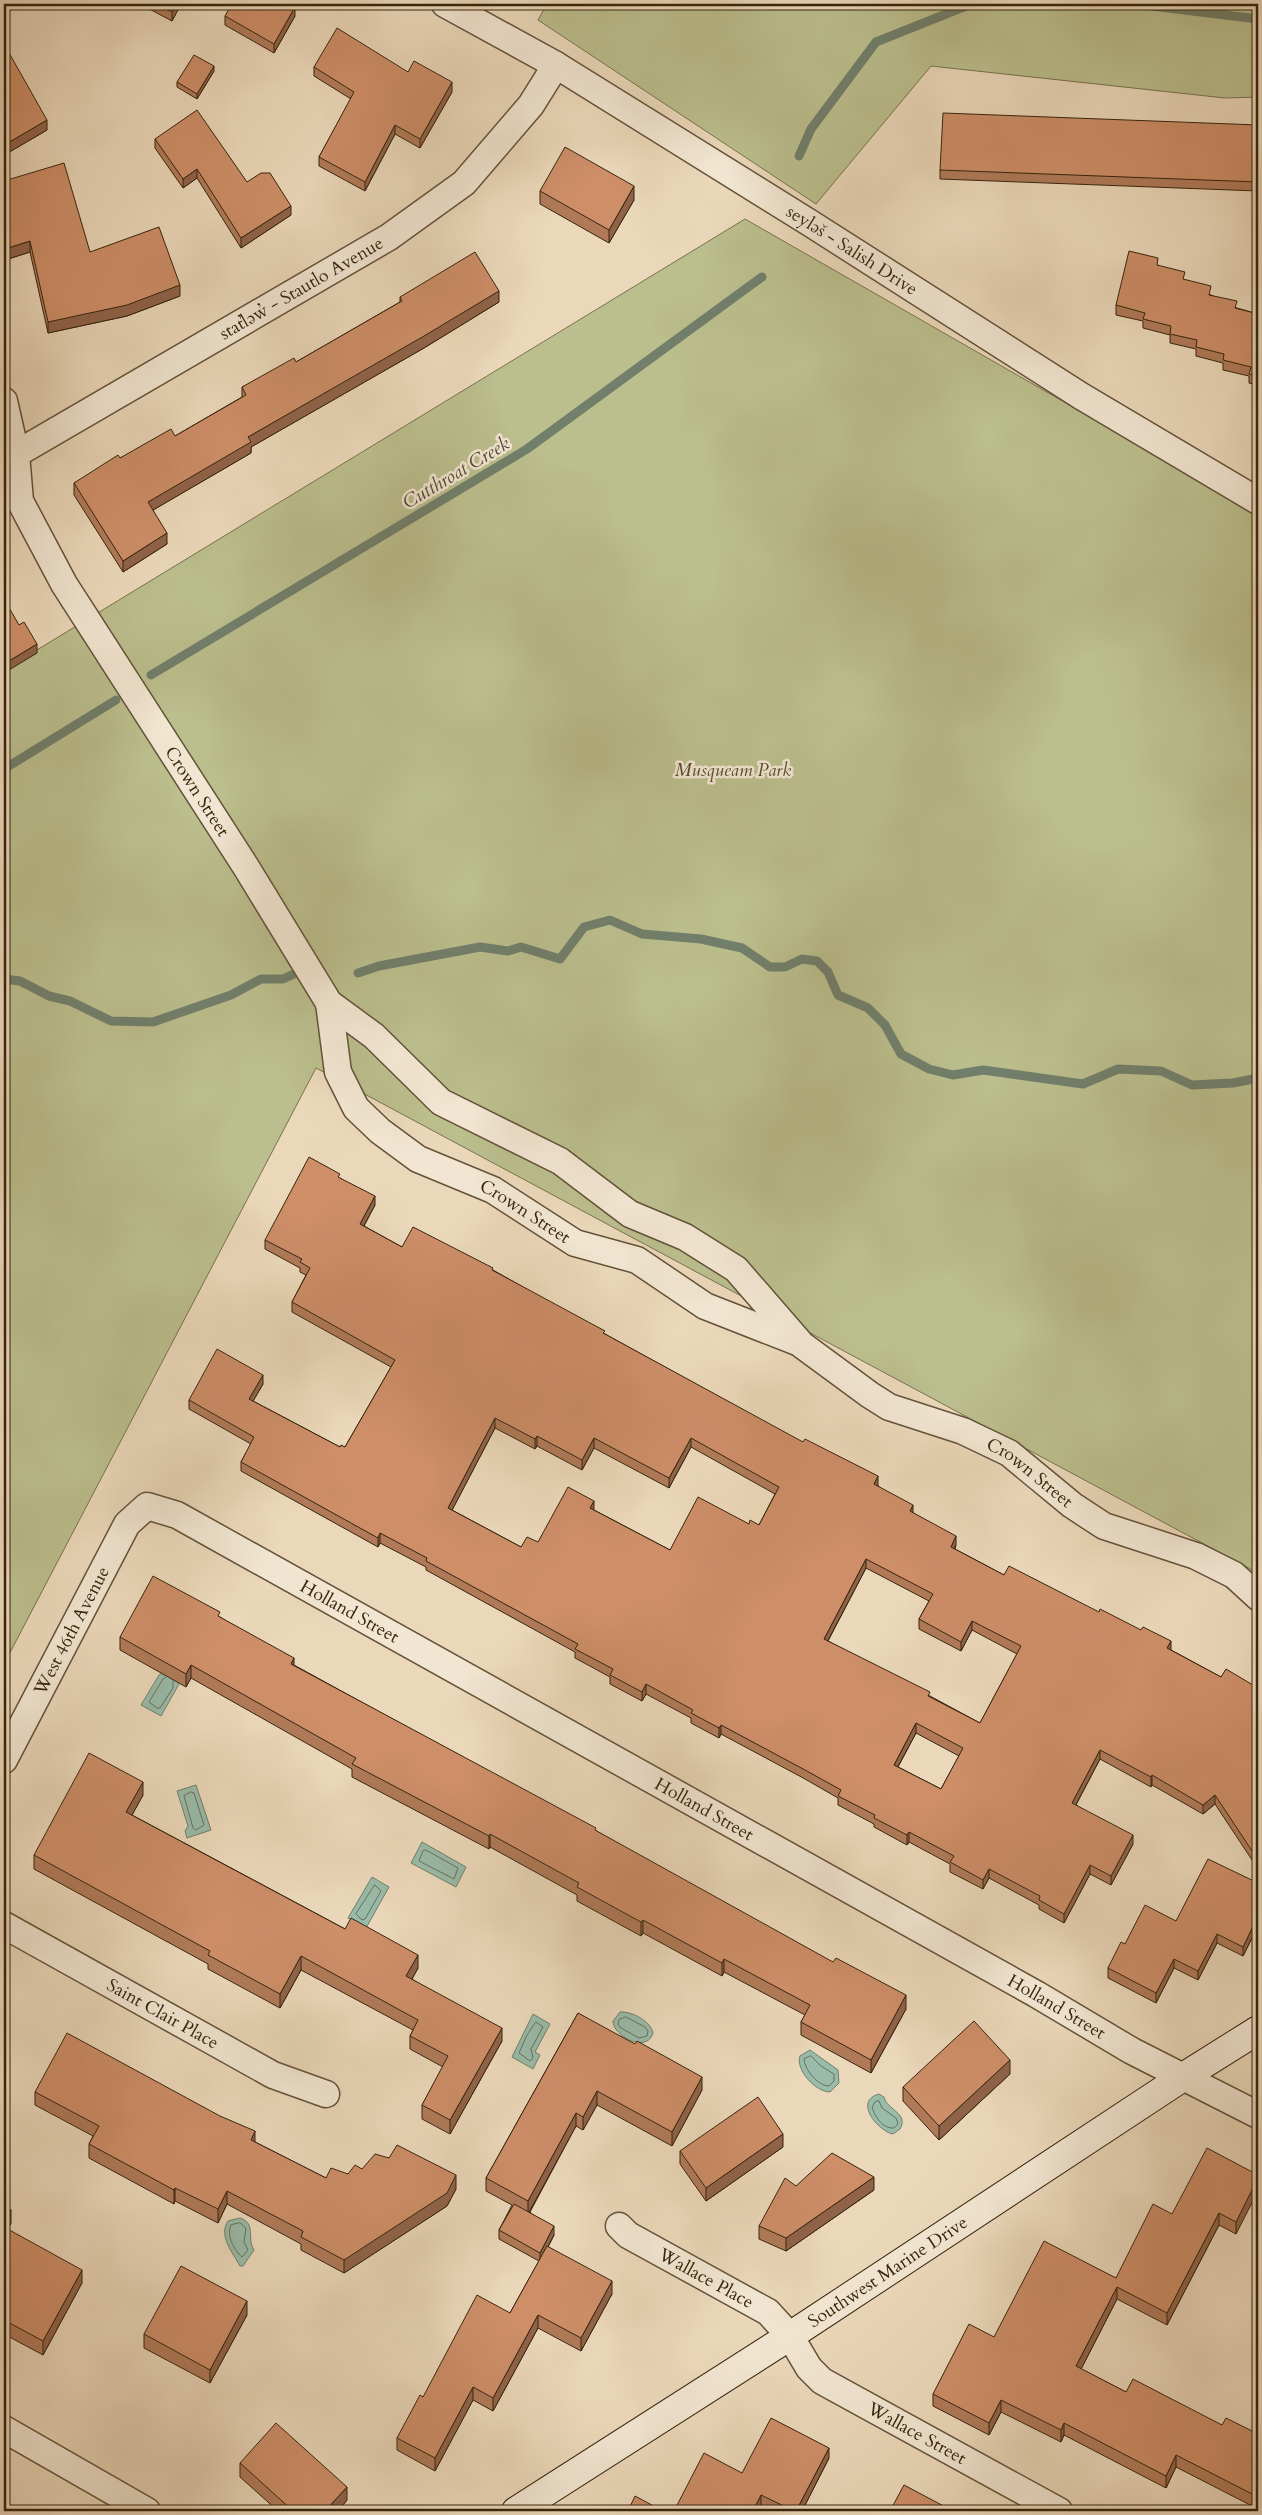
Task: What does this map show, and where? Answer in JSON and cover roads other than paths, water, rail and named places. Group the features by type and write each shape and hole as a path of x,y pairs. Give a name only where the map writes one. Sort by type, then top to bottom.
{"main road":[{"name":"Southwest Marine Drive","path":"516,2511 790,2336 1183,2076 1258,2030"}],"street":[{"name":"seyləš - Salish Drive","path":"445,4 556,65 810,223 1081,396 1258,501"},
{"name":"statl̓əw̓ - Stautlo Avenue","path":"10,457 388,237 464,183 531,105 556,65"},
{"name":"Crown Street","path":"4,401 10,457 20,501 64,584 246,866 329,1003 374,1036 441,1102 560,1161 630,1214 685,1237 736,1269 802,1345"},
{"name":"Crown Street","path":"329,1003 338,1072 356,1108 380,1130 418,1159 493,1190 575,1243 637,1260 706,1306 802,1345 889,1407 963,1431 1009,1453 1072,1505 1104,1526 1196,1556 1234,1575 1258,1597"},
{"name":"West 46th Avenue","path":"4,1760 127,1524 147,1506"},
{"name":"Holland Street","path":"147,1506 177,1514 1036,1994 1132,2051 1258,2115"},
{"name":"Saint Clair Place","path":"4,1926 273,2075 326,2094"},
{"name":"Wallace Place","path":"619,2226 628,2235 768,2312 790,2336"},
{"name":"Wallace Street","path":"790,2336 809,2368 822,2381 1059,2511"},
{"path":"4,2429 147,2511"}],"water":[{"path":"164,1672 179,1680 179,1684 161,1716 141,1705 159,1675"},
{"path":"196,1785 211,1830 187,1838 185,1831 188,1826 177,1791"},
{"path":"422,1842 466,1867 456,1887 411,1863"},
{"path":"372,1877 389,1887 366,1928 348,1918"},
{"path":"620,2012 635,2015 645,2021 653,2033 650,2039 638,2042 624,2037 618,2032 614,2027 613,2021"},
{"path":"533,2014 550,2024 535,2052 540,2055 533,2069 512,2057"},
{"path":"810,2050 838,2070 839,2083 830,2092 824,2091 813,2084 801,2068 800,2056"},
{"path":"879,2094 884,2097 902,2119 900,2129 893,2134 887,2132 875,2122 868,2109 868,2103"},
{"path":"240,2218 250,2227 254,2250 243,2266 240,2266 230,2250 225,2233 228,2221"}],"waterway":[{"name":"Cutthroat Creek","path":"799,156 811,129 876,42 971,4"},
{"name":"Cutthroat Creek","path":"1135,4 1258,19"},
{"name":"Cutthroat Creek","path":"151,675 527,449 762,277"},
{"name":"Cutthroat Creek","path":"4,769 116,700"},
{"path":"358,973 379,966 480,947 508,951 521,947 560,959 584,927 610,920 642,934 701,939 742,948 770,967 785,967 802,959 817,961 828,972 838,995 868,1008 885,1025 901,1054 929,1069 953,1075 983,1070 1083,1084 1118,1069 1161,1071 1192,1085 1233,1083 1258,1078"},
{"path":"4,979 20,981 49,996 70,1001 111,1021 153,1022 231,995 261,979 283,979 296,973"}],"park label":[{"name":"Musqueam Park","path":"733,770"}]}
